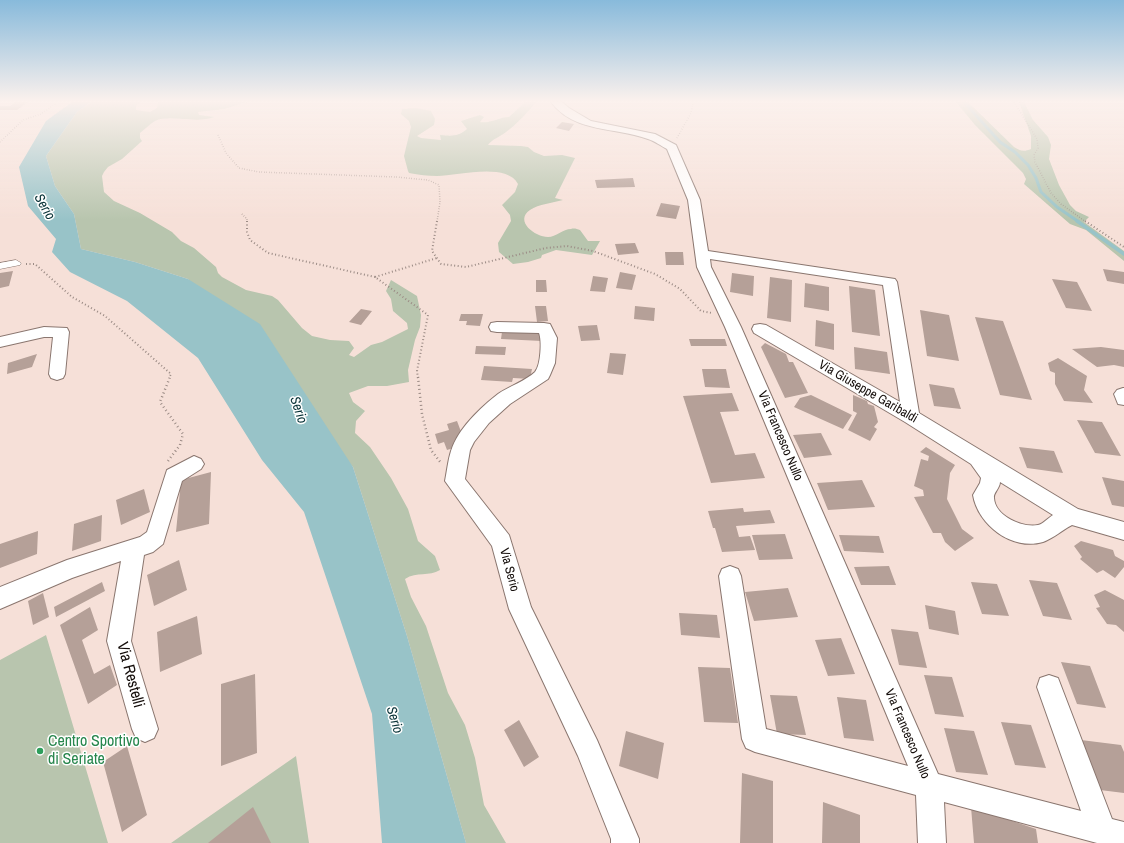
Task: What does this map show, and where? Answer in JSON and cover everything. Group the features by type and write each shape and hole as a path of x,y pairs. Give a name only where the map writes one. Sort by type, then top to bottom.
{"street":[{"path":"661,141 672,147"},
{"name":"Via Francesco Nullo","path":"672,147 694,200 704,267 737,335 929,784 932,843"},
{"path":"702,254 890,282 911,417"},
{"path":"0,266 16,263"},
{"name":"Via Giuseppe Garibaldi","path":"729,318 748,322 911,417 1072,516 1124,531"},
{"path":"455,481 461,450 467,438 484,418 504,400 542,375 547,363 549,338 544,328 497,327"},
{"path":"737,335 748,330 760,330"},
{"path":"0,342 44,332 61,332 57,374"},
{"path":"1124,394 1122,394 1124,399"},
{"name":"Via Giuseppe Garibaldi","path":"976,456 991,477 990,485 983,495 984,504 991,515 1001,524 1017,532 1029,534 1043,533 1059,521 1072,516"},
{"path":"0,598 67,570 146,545 156,538 174,476 194,464"},
{"name":"Via Serio","path":"455,481 502,542 520,609 588,749 625,839 625,843"},
{"name":"Via Restelli","path":"134,549 119,641 145,729"},
{"path":"730,576 756,739 1113,834"},
{"path":"1049,687 1113,834"}],"path":[{"path":"221,141 226,153 239,168 259,172 428,180 439,185 440,202 432,251 441,264 466,267 546,248 567,246 587,250 655,274 680,289 701,311 729,318"},
{"path":"672,147 675,141"},
{"path":"1038,141 1039,145 1034,155 1035,162 1048,185 1048,189 1054,197 1068,209 1110,236 1124,247"},
{"path":"242,214 247,219 246,234 254,244 268,253 375,277 428,315 417,371 422,414 431,450 455,481"},
{"path":"375,277 437,258"},
{"path":"35,264 72,297 105,316 171,374 160,402 183,434 180,445 164,466 174,476"}],"green space":[{"path":"56,141 142,141 122,159 108,167 104,172 102,176 104,192 114,201 140,213 172,232 181,241 194,248 216,267 218,273 222,277 246,290 272,296 278,300 302,328 312,336 330,340 349,341 354,348 349,355 354,357 371,345 382,342 408,329 407,323 393,311 391,299 386,291 391,280 417,296 421,315 420,327 415,340 408,370 409,382 387,386 368,386 349,393 353,402 365,411 356,421 355,433 370,447 391,478 408,509 418,541 435,556 440,570 432,573 414,575 405,579 411,597 426,626 448,693 465,725 475,758 484,805 506,843 466,843 407,636 353,467 188,279 135,262 81,249 74,214 55,186 46,156"},
{"path":"408,141 492,141 488,145 528,147 534,152 544,156 562,155 575,158 555,198 563,200 541,205 530,210 524,219 525,223 532,231 543,236 551,237 565,230 574,229 580,230 588,241 600,241 592,255 556,250 542,255 541,258 513,264 499,252 498,243 511,221 510,215 502,205 515,192 518,184 512,177 503,173 492,172 437,176 413,174 409,173 408,171 404,156"},
{"path":"991,141 1008,141 1014,147 1024,151 1031,149 1031,141 1050,141 1051,145 1049,159 1059,185 1070,205 1076,211 1089,217 1084,222 1124,251 1124,261 1086,230 1070,224 1024,184 1026,179 1023,173"},
{"name":"Centro Sportivo di Seriate","path":"46,635 108,843 0,843 0,660"},
{"path":"296,756 309,843 171,843"}],"water":[{"name":"Serio","path":"34,141 56,141 46,156 55,186 74,214 81,249 135,262 188,279 260,324 353,467 407,636 466,843 382,843 372,714 304,512 262,460 198,358 127,301 70,272 52,252 56,239 28,206 19,167"}],"building":[{"path":"633,178 635,187 597,188 595,180"},
{"path":"661,203 680,206 676,219 656,216"},
{"path":"635,243 639,253 618,255 615,244"},
{"path":"665,252 683,252 684,265 666,265"},
{"path":"1103,269 1124,272 1124,284 1107,281"},
{"path":"13,271 9,286 0,288 0,273"},
{"path":"620,272 636,275 632,290 616,288"},
{"path":"732,273 754,276 753,296 730,292"},
{"path":"593,276 608,278 605,292 590,291"},
{"path":"770,277 792,280 791,322 767,318"},
{"path":"1052,279 1077,282 1092,311 1066,308"},
{"path":"536,280 546,280 547,292 536,292"},
{"path":"805,283 829,287 829,311 804,307"},
{"path":"849,286 875,290 880,336 852,332"},
{"path":"535,306 546,306 548,321 537,322"},
{"path":"635,306 655,308 654,321 634,319"},
{"path":"361,309 372,311 361,325 349,322"},
{"path":"920,310 949,315 959,361 927,356"},
{"path":"461,314 483,314 480,326 466,325 467,321 459,321"},
{"path":"975,317 1003,321 1032,400 1000,395"},
{"path":"816,320 834,324 834,350 815,346"},
{"path":"597,325 600,340 581,341 578,326"},
{"path":"502,332 543,333 542,341 501,339"},
{"path":"689,339 725,339 727,346 691,346"},
{"path":"765,343 786,354 789,362 793,362 808,393 785,398 761,347"},
{"path":"476,346 506,347 505,355 475,354"},
{"path":"854,347 887,352 890,374 855,369"},
{"path":"1101,347 1124,350 1124,367 1114,365 1097,367 1072,349"},
{"path":"610,353 626,354 623,375 607,373"},
{"path":"37,354 32,367 7,374 8,363"},
{"path":"1058,358 1087,376 1084,390 1093,403 1064,401 1055,384 1055,373 1050,371 1048,363"},
{"path":"484,366 532,369 530,379 513,378 512,382 481,380"},
{"path":"702,369 726,369 730,388 705,387"},
{"path":"929,384 954,388 961,409 934,406"},
{"path":"732,393 739,411 720,412 735,455 755,453 765,478 711,483 683,396"},
{"path":"811,395 852,415 843,429 794,407 800,398"},
{"path":"853,395 874,406 878,422 874,427 877,429 870,441 848,430 857,413 853,411"},
{"path":"1077,420 1102,422 1121,456 1095,453"},
{"path":"457,421 463,437 460,446 447,450 444,442 438,444 435,434 449,430 447,424"},
{"path":"821,433 832,455 804,458 793,435"},
{"path":"926,447 955,465 950,473 947,499 962,529 974,538 955,551 945,542 941,533 933,533 914,497 924,496 923,490 914,486 921,459 928,461 929,456 920,452"},
{"path":"1019,447 1054,451 1063,473 1027,468"},
{"path":"211,472 209,524 176,532 181,480"},
{"path":"1102,477 1124,481 1124,507 1112,505"},
{"path":"862,480 875,507 828,510 817,483"},
{"path":"144,489 150,512 121,525 116,500"},
{"path":"743,508 744,512 770,510 775,523 736,526 739,537 750,536 755,550 722,552 708,511"},
{"path":"102,515 101,541 72,551 74,524"},
{"path":"38,531 37,554 0,568 0,544"},
{"path":"785,534 793,559 759,560 752,535"},
{"path":"839,535 879,536 884,553 844,551"},
{"path":"1081,541 1113,550 1115,556 1124,561 1124,567 1115,578 1103,570 1097,573 1080,559 1082,557 1074,546"},
{"path":"179,560 187,590 154,606 147,575"},
{"path":"889,566 896,585 861,585 854,567"},
{"path":"1029,580 1057,583 1072,620 1043,616"},
{"path":"102,582 105,591 56,617 54,607"},
{"path":"971,582 997,584 1009,616 982,614"},
{"path":"788,588 798,617 754,621 745,592"},
{"path":"1105,590 1124,600 1124,632 1116,625 1107,624 1096,608 1100,607 1094,595"},
{"path":"43,593 49,617 33,625 28,601"},
{"path":"925,605 955,611 959,635 929,629"},
{"path":"90,607 98,630 82,640 94,674 110,665 117,685 88,704 60,625"},
{"path":"679,613 717,615 720,638 681,635"},
{"path":"197,616 202,654 160,672 157,632"},
{"path":"891,629 918,632 927,668 899,665"},
{"path":"841,638 855,674 828,676 815,640"},
{"path":"1061,662 1090,666 1106,708 1077,704"},
{"path":"698,667 730,668 738,723 704,722"},
{"path":"255,674 257,753 221,766 221,684"},
{"path":"924,675 952,677 964,717 935,714"},
{"path":"770,695 797,696 806,735 777,734"},
{"path":"837,697 866,700 874,741 844,738"},
{"path":"519,720 539,757 524,767 504,730"},
{"path":"1001,722 1031,725 1046,768 1015,765"},
{"path":"944,728 974,731 988,775 956,772"},
{"path":"626,731 664,743 658,779 619,766"},
{"path":"1081,740 1121,745 1124,752 1124,793 1100,790"},
{"path":"127,746 147,815 122,832 103,762"},
{"path":"742,773 773,781 773,843 740,843"},
{"path":"823,802 860,815 860,843 822,843"},
{"path":"253,807 271,843 208,843"},
{"path":"971,807 1036,829 1038,843 974,843"}],"waterway":[{"path":"999,141 1015,152 1028,165 1036,178 1041,192 1057,207 1079,222"},
{"path":"1077,221 1124,254"}],"place":[{"name":"Centro Sportivo di Seriate","path":"40,751"}]}
